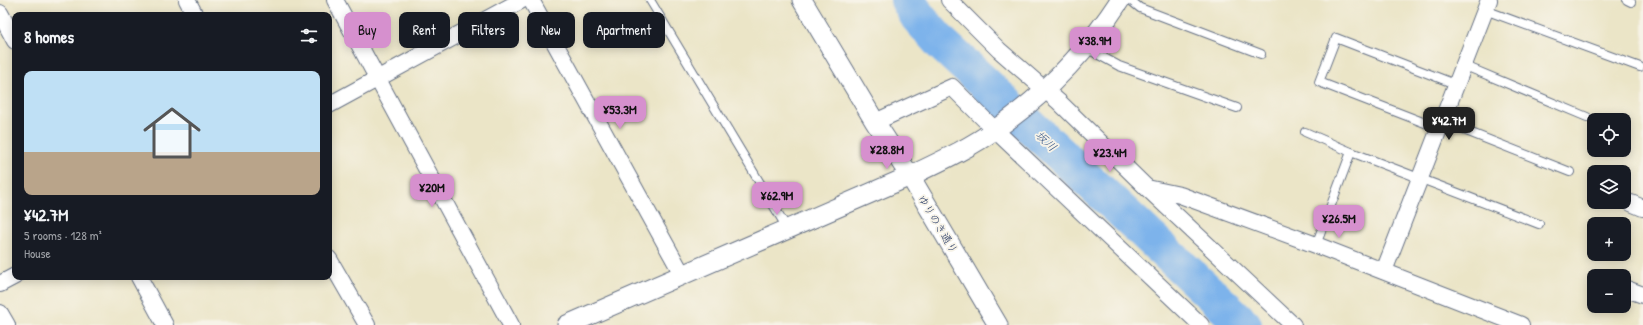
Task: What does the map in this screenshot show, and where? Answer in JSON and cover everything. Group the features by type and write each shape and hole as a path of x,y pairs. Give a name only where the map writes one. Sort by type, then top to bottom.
{"street":[{"path":"187,0 193,12"},
{"path":"335,0 511,325"},
{"path":"332,103 522,0"},
{"path":"531,0 682,274"},
{"name":"ゆりのき通り","path":"802,0 875,122 910,176 998,325"},
{"path":"948,0 1042,93 1147,188 1293,325"},
{"path":"567,325 787,228 910,176 947,158 997,128 1042,93 1086,48 1104,25 1120,0"},
{"path":"1384,272 1455,84 1487,5"},
{"path":"0,13 12,35"},
{"path":"875,122 952,87 997,128 1201,325"},
{"path":"1147,188 1180,195 1316,245 1521,325"},
{"path":"332,264 367,325"},
{"path":"0,284 12,278"},
{"path":"141,280 165,325"},
{"path":"1631,291 1643,295"},
{"path":"0,313 6,325"}],"lane":[{"path":"650,0 787,228"},
{"path":"1130,0 1140,8 1261,54"},
{"path":"1487,5 1640,67"},
{"path":"1455,84 1336,38 1319,82 1570,172"},
{"path":"1086,48 1119,66 1237,108"},
{"path":"1463,65 1587,117"},
{"path":"1305,132 1351,152 1538,224"},
{"path":"1316,245 1351,152"}],"waterway":[{"name":"坂川","path":"908,0 918,17 941,43 1244,325"}]}
